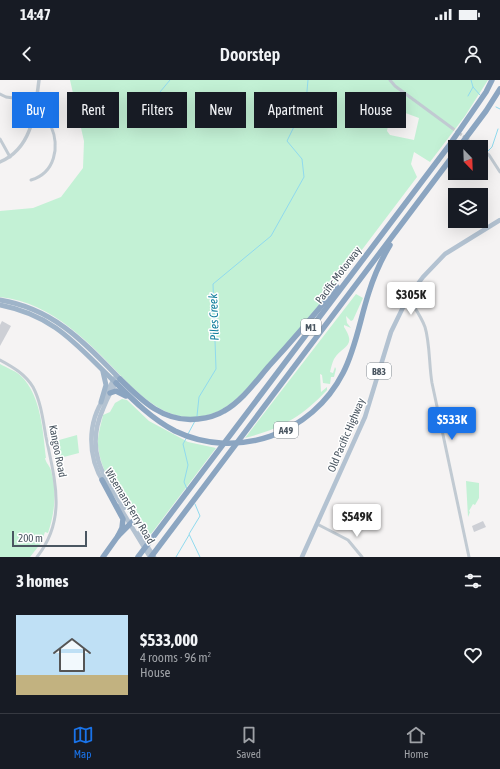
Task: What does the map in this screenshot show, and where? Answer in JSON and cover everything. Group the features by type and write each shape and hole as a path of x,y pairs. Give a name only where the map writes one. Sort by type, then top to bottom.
{"highway":[{"name":"Pacific Motorway","path":"138,557 212,457 393,220 464,124 486,92 492,80"},
{"path":"464,140 500,89"},
{"name":"Pacific Motorway","path":"150,557 448,162"},
{"name":"A49","path":"0,304 25,312 54,326 72,339 99,366 151,408 174,418 185,420 204,418 224,411 241,397 311,320 387,222 393,220"},
{"name":"A49","path":"0,300 33,310 57,322 82,341 117,379 134,402 153,418 183,434 203,441 221,443 258,440 277,434 294,426 323,402 340,380 350,358 369,291 383,258 397,234 397,231"},
{"path":"99,366 104,373 106,381 101,402"},
{"path":"110,393 116,391 134,402"},
{"path":"102,480 123,519 122,528 118,536"},
{"path":"103,557 118,536 131,522"}],"main road":[{"name":"Old Pacific Highway","path":"302,557 365,417 391,332 408,298 423,278 445,254 500,220"},
{"name":"Wisemans Ferry Road","path":"117,379 98,420 95,434 96,454 104,477 150,557"},
{"name":"Wisemans Ferry Road","path":"117,379 101,402 93,424 91,442 95,464 102,480 154,557"}],"street":[{"path":"37,92 39,80"},
{"path":"390,80 395,86 452,128"},
{"path":"0,94 12,98"},
{"path":"0,162 10,156 24,142 30,128"},
{"path":"31,180 35,179 48,169 54,160 56,146 52,128"},
{"path":"0,140 10,156"},
{"path":"488,155 500,172"},
{"path":"408,298 425,327 428,340 432,383 469,557"},
{"name":"Kangoo Road","path":"0,360 20,372 33,388 40,406 52,466 57,495 55,518 48,540 37,557"},
{"path":"317,524 348,540 362,557"}],"green space":[{"path":"70,80 488,80 465,116 430,162 414,152 411,164 417,177 311,315 237,398 222,409 204,416 181,416 171,414 161,409 151,403 126,381 99,353 70,327 37,307 0,297 0,211 33,208 61,197 83,168 84,141 81,128 119,128 119,92 73,92"},
{"path":"356,294 363,298 353,320 351,321 346,316 347,323 351,328 344,325 348,334 349,342 333,361 330,372 333,373 335,367 336,369 334,377 331,377 330,384 323,383 322,375 320,374 321,392 327,387 327,390 309,408 290,421 245,438"},
{"path":"0,364 21,376 33,393 40,414 45,458 53,478 55,494 54,509 48,533 45,532 41,543 30,557 0,557"},
{"path":"122,399 127,400 149,421 188,442 216,448 148,538 117,495 110,483 100,459 98,442 103,415 110,412 115,403"},
{"path":"77,435 79,453 56,459 52,442"},
{"path":"466,481 479,483 479,498 475,505 473,504 469,511 468,517"}],"building":[{"path":"2,321 11,326 0,346 0,325"},
{"path":"483,521 486,527 474,532 472,526"}],"waterway":[{"path":"160,92 170,80"},
{"name":"Piles Creek","path":"197,416 199,397 216,369 213,284 271,236 304,177 302,159 287,141 306,102 308,80"},
{"path":"471,80 473,87 480,95"},
{"path":"468,96 473,87"},
{"path":"496,107 500,109"},
{"path":"488,151 492,147 498,129"},
{"name":"Piles Creek","path":"188,434 195,421"},
{"name":"Piles Creek","path":"187,437 183,444 188,465 184,482 187,489"},
{"name":"Piles Creek","path":"195,504 200,516 189,534 200,557"},
{"path":"176,557 189,535"}],"tunnel":[{"path":"452,128 469,140"}]}
